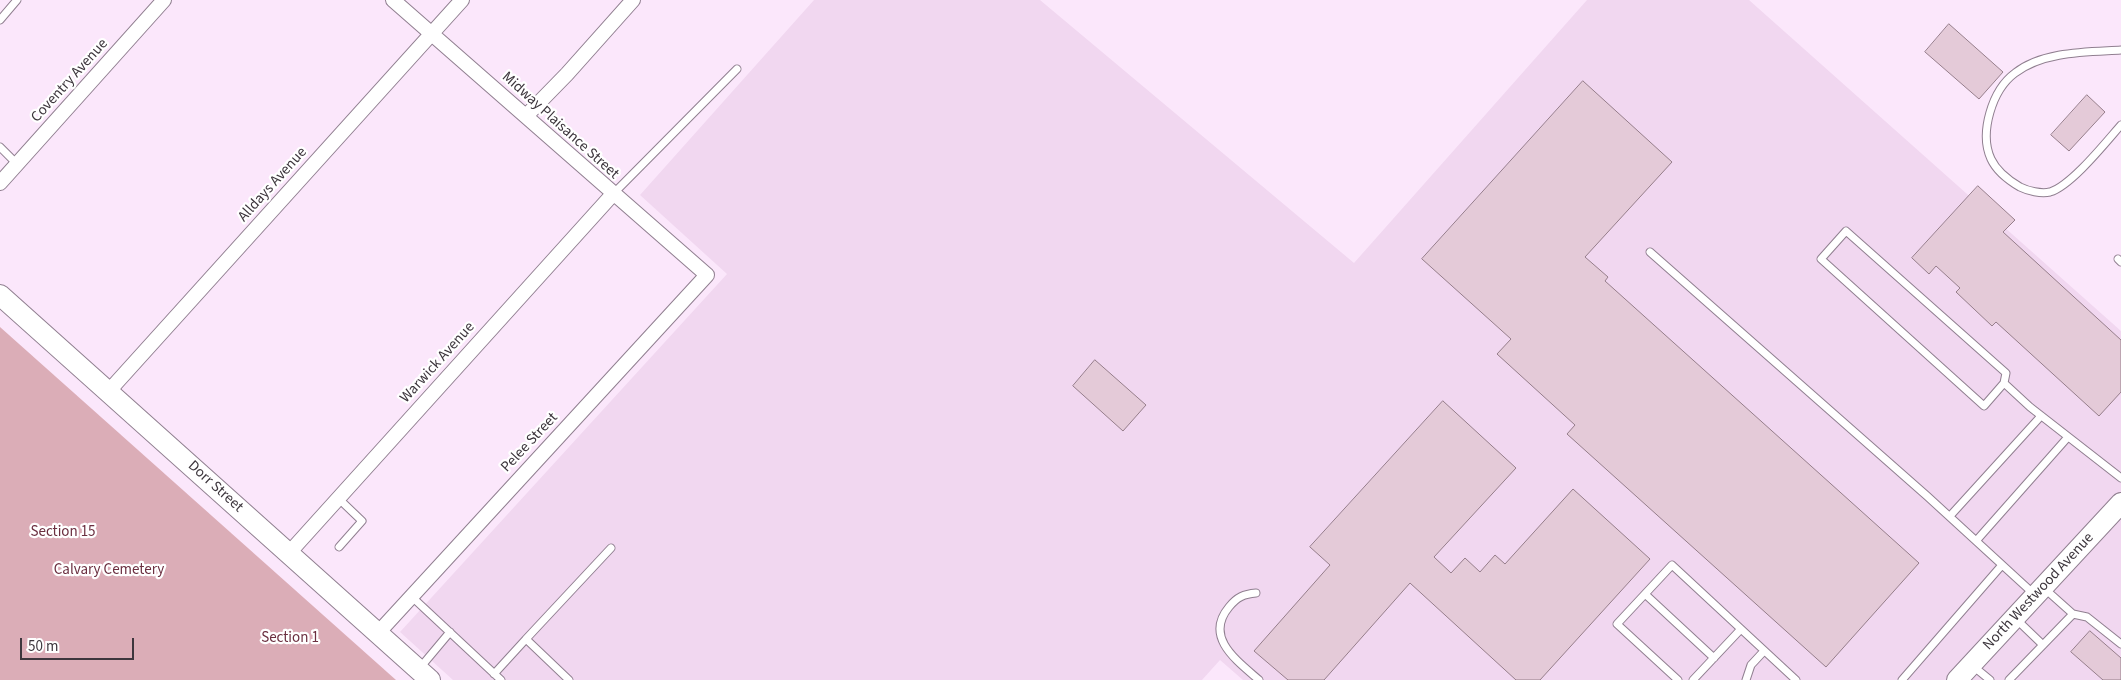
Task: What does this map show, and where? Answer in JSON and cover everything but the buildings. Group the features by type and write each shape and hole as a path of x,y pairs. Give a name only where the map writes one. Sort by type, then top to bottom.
{"main road":[{"name":"Dorr Street","path":"0,295 425,675"},
{"name":"North Westwood Avenue","path":"1958,680 2121,504"}],"street":[{"name":"Coventry Avenue","path":"0,183 164,0"},
{"name":"Midway Plaisance Street","path":"393,0 706,275"},
{"name":"Alldays Avenue","path":"108,392 462,0"},
{"path":"526,116 567,74 633,0"},
{"name":"Warwick Avenue","path":"289,553 612,194"},
{"name":"Pelee Street","path":"378,633 706,275"}],"lane":[{"path":"0,20 17,0"},
{"path":"2121,50 2094,51 2044,60 2015,73 1995,99 1988,122 1986,143 1990,158 1999,172 2029,191 2050,192 2066,182 2082,168 2121,125"},
{"path":"612,194 737,68"},
{"path":"0,146 17,164"},
{"path":"1846,230 2006,373 2004,383 1984,406 1821,259 1846,230"},
{"path":"1650,252 1950,516 2002,565 2072,614 2087,617 2121,644"},
{"path":"2004,383 2041,416 2121,478"},
{"path":"1950,516 2041,416"},
{"path":"1976,541 2068,437"},
{"path":"338,498 362,521 338,547"},
{"path":"494,674 611,548"},
{"path":"1678,680 1617,624 1672,565 1796,680"},
{"path":"1902,680 2002,565"},
{"path":"1256,593 1245,594 1234,601 1224,613 1218,626 1221,639 1229,652 1259,680"},
{"path":"1645,594 1714,658"},
{"path":"411,596 501,680"},
{"path":"2009,680 2072,614"},
{"path":"2014,618 2043,645"},
{"path":"1694,680 1741,629"},
{"path":"425,675 450,632"},
{"path":"526,639 569,680"},
{"path":"1746,680 1752,665 1764,651"},
{"path":"1972,664 1990,680"}],"shaded area":[{"path":"814,0 1040,0 1354,263 1587,0 1749,0 2121,331 2121,680 1243,680 1220,660 1202,680 453,680 400,632 727,274 640,195"}],"green space":[{"name":"Calvary Cemetery","path":"0,327 396,680 0,680"}],"park label":[{"name":"Section 15","path":"63,533"},
{"name":"Section 1","path":"290,639"}]}
